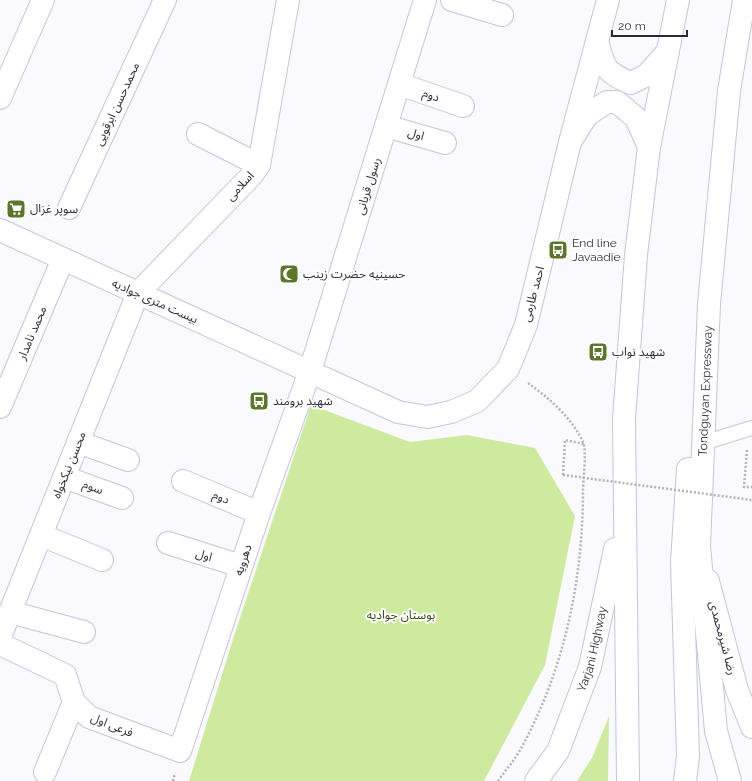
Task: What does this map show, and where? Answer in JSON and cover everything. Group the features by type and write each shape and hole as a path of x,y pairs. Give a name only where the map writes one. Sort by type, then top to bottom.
{"main road":[{"path":"0,98 43,0"},
{"name":"محمدحسن ابرقویی","path":"69,208 165,0"},
{"name":"اسلامی","path":"138,293 246,181 259,165 288,0"},
{"name":"رسول قربانی","path":"310,371 425,0"},
{"path":"452,0 502,15"},
{"name":"احمد طارمی","path":"310,371 398,412 427,417 451,412 477,400 508,369 526,324 570,142 596,40 608,0"},
{"path":"628,781 624,508 625,411 636,255 649,147 678,0"},
{"name":"Tondguyan Expressway","path":"730,781 716,731 699,546 709,304 729,91 744,0"},
{"path":"596,40 604,65 614,76 631,83 647,75 669,50"},
{"name":"دوم","path":"399,84 463,106"},
{"path":"570,142 587,115 608,102 617,102 636,118 649,147"},
{"name":"اول","path":"386,126 445,143"},
{"path":"198,134 259,165"},
{"name":"بیست متری جوادیه","path":"0,230 310,371"},
{"name":"محمد نامدار","path":"0,407 64,259"},
{"name":"محسن نیکخواه","path":"0,638 138,293"},
{"name":"دهرویه","path":"180,751 259,513 310,371"},
{"path":"685,781 688,756 682,562 688,469 705,395"},
{"path":"78,442 128,460"},
{"name":"سوم","path":"64,477 122,498"},
{"name":"دوم","path":"183,481 259,513"},
{"name":"Yarjani Highway","path":"536,781 558,751 590,667 624,508"},
{"path":"41,535 102,560"},
{"name":"اول","path":"168,543 241,566"},
{"name":"رضا شیرمحمدی","path":"699,546 737,690 752,727"},
{"path":"10,612 84,632"},
{"name":"فرعی اول","path":"0,644 65,675 74,702 89,717 180,751"},
{"path":"44,772 74,702"}],"lane":[{"path":"703,443 752,428"}],"path":[{"path":"498,781 518,753 537,716 558,666 575,593 583,514 584,444 576,430 549,398 508,369"},
{"path":"584,444 565,440 563,475 752,500"},
{"path":"744,487 752,487"}],"green space":[{"name":"بوستان جوادیه","path":"311,405 410,442 467,435 535,448 575,516 545,665 484,781 189,781 234,636"},
{"path":"609,716 608,781 577,781 592,758"}],"place":[{"name":"سوپر غزال","path":"16,209"},
{"name":"End line Javaadie","path":"558,250"},
{"name":"حسینیه حضرت زینب","path":"289,274"},
{"name":"شهید نواب","path":"598,352"},
{"name":"شهید برومند","path":"259,401"}]}
